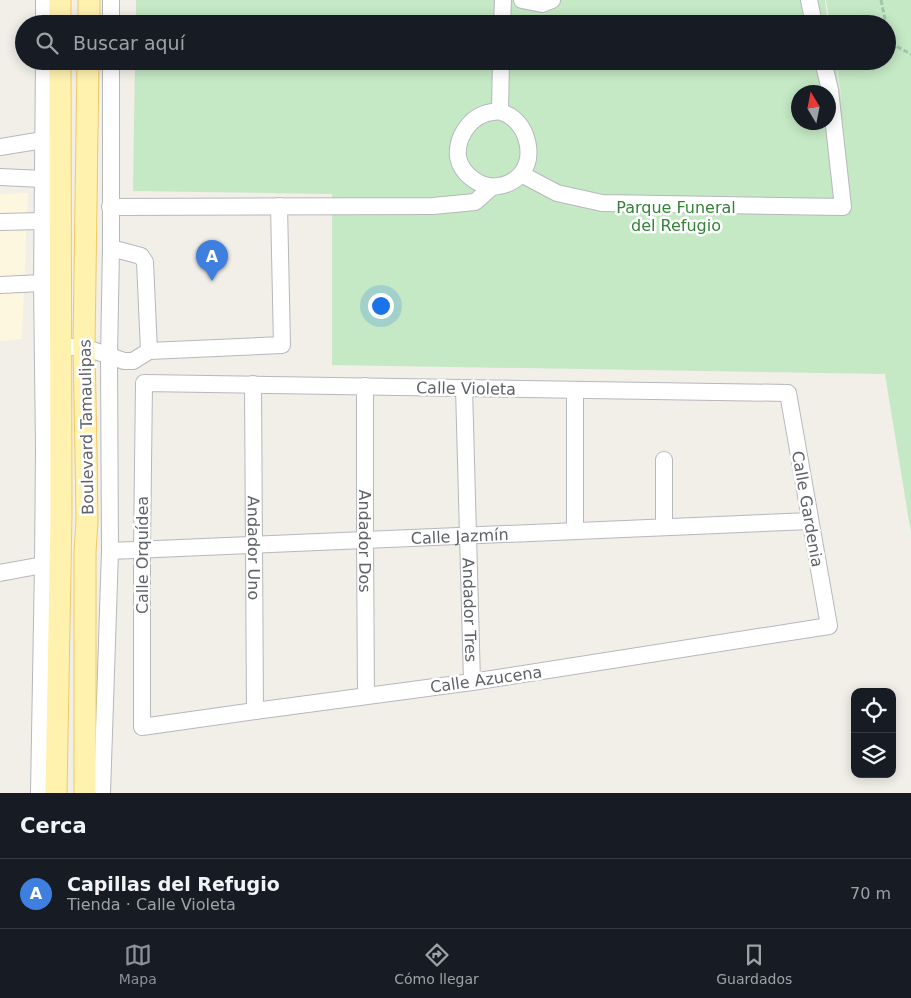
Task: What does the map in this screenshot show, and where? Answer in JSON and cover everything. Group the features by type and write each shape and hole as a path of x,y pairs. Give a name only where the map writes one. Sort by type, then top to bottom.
{"main road":[{"path":"60,0 60,15"},
{"path":"89,0 89,15"},
{"name":"Boulevard Tamaulipas","path":"56,793 48,771 61,514 52,450 61,347 60,70"},
{"name":"Boulevard Tamaulipas","path":"88,70 84,347 94,790"},
{"path":"52,450 86,454"}],"street":[{"path":"44,0 44,15"},
{"path":"111,0 111,15"},
{"path":"502,15 503,0"},
{"path":"522,0 542,4 552,0"},
{"path":"809,0 812,15"},
{"path":"39,793 48,771 43,565 52,450 42,283 44,70"},
{"path":"94,790 103,749 110,550 111,70"},
{"path":"500,111 501,70"},
{"path":"521,174 557,193 602,203 843,208 830,90 825,70"},
{"path":"500,111 511,116 524,133 528,145 528,162 521,174 507,184 492,187 478,183 465,170 458,157 459,141 466,127 478,117 500,111"},
{"path":"0,148 43,140"},
{"path":"0,177 43,179"},
{"path":"110,207 433,206 475,202 492,187"},
{"path":"61,347 84,347 109,357 133,361 149,351 282,345 278,206"},
{"path":"0,222 42,221"},
{"path":"111,248 141,256 145,262 149,351"},
{"path":"0,285 42,283"},
{"name":"Calle Violeta","path":"144,383 788,393"},
{"name":"Calle Orquídea","path":"142,727 144,383"},
{"name":"Andador Uno","path":"253,384 254,711"},
{"name":"Andador Dos","path":"365,386 366,696"},
{"name":"Andador Tres","path":"464,388 472,682"},
{"path":"575,390 575,531"},
{"name":"Calle Gardenia","path":"788,393 829,626"},
{"path":"664,460 664,527"},
{"name":"Calle Jazmín","path":"110,550 810,521"},
{"path":"0,573 43,565"},
{"name":"Calle Azucena","path":"142,727 472,682 829,626"}],"path":[{"path":"881,0 884,15"},
{"path":"896,46 911,54"}],"shaded area":[{"path":"28,193 22,339 0,341 0,194"}],"green space":[{"path":"136,0 825,0 827,15 136,15"},
{"name":"Parque Funeral del Refugio","path":"826,0 911,0 911,533 885,374 332,365 332,194 133,191 135,70 836,70 845,122 837,70 896,70 896,15 828,15"}],"place":[{"name":"Capillas del Refugio","path":"212,281"}]}
